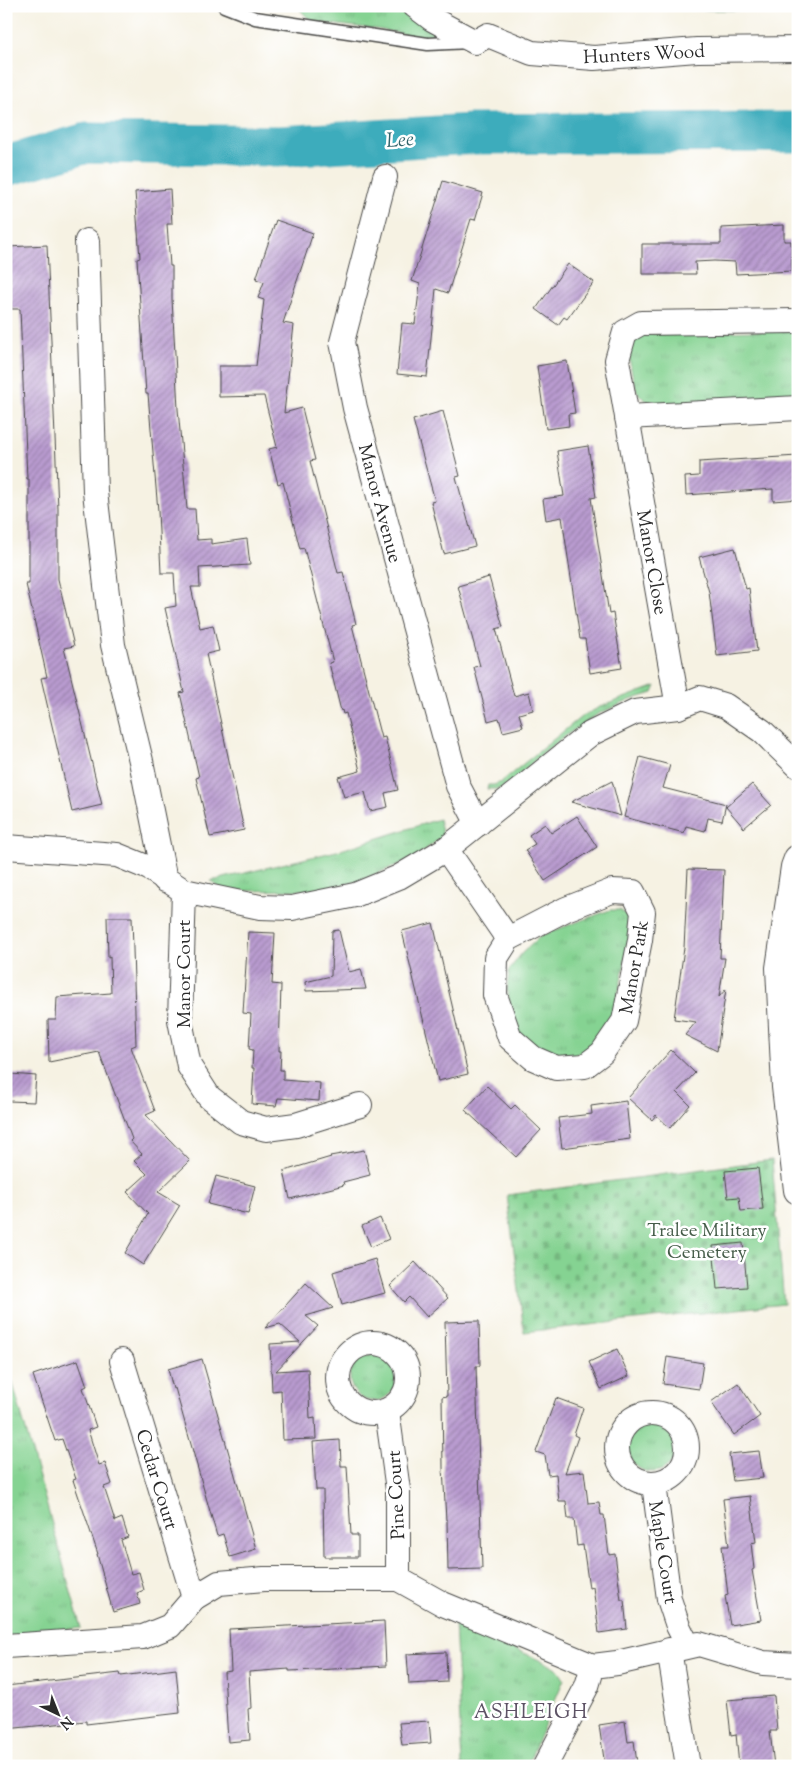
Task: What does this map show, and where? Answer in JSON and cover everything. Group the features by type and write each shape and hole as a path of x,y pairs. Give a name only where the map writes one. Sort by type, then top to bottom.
{"main road":[{"path":"798,859 795,867 780,968 786,1087 798,1190"}],"street":[{"path":"415,6 432,19 474,42"},
{"name":"Hunters Wood","path":"474,42 488,35 532,53 594,58 697,50 798,49"},
{"name":"Manor Avenue","path":"385,177 342,342 355,408 458,786 478,824"},
{"name":"Manor Court","path":"87,241 96,492 112,645 175,886 180,1020 189,1066 209,1097 241,1122 266,1128 296,1125 360,1105"},
{"name":"Manor Close","path":"678,707 617,360 625,332 641,323 798,321"},
{"path":"627,417 798,408"},
{"path":"6,847 117,855 149,868 175,886 260,907 292,908 355,895 398,877 446,849 590,734 635,712 678,707 700,698 726,706 762,731 798,766"},
{"path":"446,849 508,939"},
{"name":"Manor Park","path":"612,891 633,892 643,912 640,940 624,1021 602,1053 585,1066 556,1068 533,1058 510,1038 495,996 496,958 508,939 566,909 612,891"},
{"name":"Cedar Court","path":"122,1361 194,1598"},
{"name":"Pine Court","path":"388,1411 398,1490 398,1579"},
{"name":"Maple Court","path":"654,1484 669,1599 678,1626 688,1766"},
{"path":"6,1646 143,1637 170,1626 194,1598 218,1584 264,1579 398,1579 443,1604 592,1666 617,1663 699,1644 763,1663 798,1665"},
{"path":"545,1766 587,1686 592,1666"}],"lane":[{"path":"224,6 255,18 419,43 451,44 474,42"}],"green space":[{"path":"296,6 401,6 439,28 440,37 436,40 376,29 312,22"},
{"path":"646,6 798,6 798,11 650,9"},
{"path":"798,330 798,397 663,407 644,399 635,386 630,365 629,348 631,343 641,334"},
{"path":"656,686 653,693 633,699 598,714 544,752 515,779 500,789 487,789 488,785 501,782 581,717 600,707"},
{"path":"439,819 443,836 416,857 357,882 312,890 235,891 222,890 211,881 341,850"},
{"path":"610,910 620,910 628,916 631,933 611,1028 589,1050 564,1058 528,1045 516,1031 507,991 509,970 522,953 542,935"},
{"name":"Tralee Military Cemetery","path":"772,1160 784,1304 524,1332 507,1195"},
{"path":"368,1355 378,1355 392,1365 396,1378 392,1391 386,1397 378,1401 368,1401 354,1391 350,1383 350,1373 360,1359"},
{"path":"11,1377 81,1628 6,1636 6,1380"},
{"path":"647,1424 657,1424 669,1431 676,1443 676,1453 669,1465 657,1472 647,1472 639,1468 632,1461 628,1453 628,1443 632,1435 639,1428"},
{"path":"455,1622 557,1668 564,1679 527,1766 462,1766"}],"building":[{"path":"443,181 483,193 475,220 471,219 448,293 436,289 427,377 397,374 402,323 415,324 420,284 412,281"},
{"path":"170,189 172,224 167,224 170,266 172,266 178,409 187,509 195,509 197,540 211,539 211,544 247,539 250,565 199,568 200,587 191,587 200,628 213,625 219,651 206,654 244,830 210,837 196,778 199,777 180,693 184,692 165,608 176,606 174,573 161,573 158,511 148,394 146,394 137,259 140,258 135,192"},
{"path":"276,220 313,233 283,323 294,325 284,413 302,408 315,460 310,461 338,573 343,572 356,624 352,625 381,738 385,737 398,790 385,793 388,807 370,811 365,792 344,797 338,777 360,771 346,713 343,714 341,711 329,663 333,662 304,548 300,549 283,482 278,484 269,449 277,447 264,396 219,397 219,366 256,366 264,300 258,298 264,282 256,279"},
{"path":"784,225 784,241 791,241 792,271 736,274 735,262 714,261 695,262 696,274 642,274 642,244 721,244 721,228"},
{"path":"47,245 58,509 58,579 74,646 64,648 102,805 72,812 41,678 47,677 26,584 29,584 29,479 27,479 20,309 11,309 8,247"},
{"path":"568,264 594,282 567,319 564,317 558,325 536,309"},
{"path":"567,361 575,413 568,414 569,426 546,429 537,366"},
{"path":"443,411 460,476 456,477 475,546 444,554 431,502 435,501 413,420"},
{"path":"588,446 596,497 591,498 609,614 613,613 622,668 590,673 585,639 580,639 562,517 546,520 543,499 564,496 557,451"},
{"path":"798,456 798,499 773,501 773,489 686,495 685,477 699,476 699,462"},
{"path":"735,548 746,589 749,588 757,651 717,656 709,592 699,557"},
{"path":"489,577 503,627 496,629 514,696 529,692 533,710 519,714 523,727 503,732 499,718 488,721 474,667 480,666 458,586"},
{"path":"640,757 670,765 663,788 726,804 722,821 708,818 705,831 686,826 684,833 624,817"},
{"path":"612,781 621,816 571,802"},
{"path":"752,784 771,805 744,828 726,807"},
{"path":"577,816 597,847 545,881 525,850 535,844 529,835 545,824 551,833"},
{"path":"688,869 724,870 720,958 725,958 719,997 726,989 717,1051 685,1035 696,1022 674,1019 684,948"},
{"path":"107,917 132,917 136,1045 131,1047 155,1111 146,1115 190,1161 158,1192 180,1205 143,1265 125,1253 148,1214 127,1192 147,1174 134,1161 142,1154 130,1141 132,1139 99,1052 49,1062 48,1020 56,1020 57,997 111,993"},
{"path":"433,923 468,1074 438,1081 402,931"},
{"path":"339,930 349,972 361,969 366,989 306,991 305,982 331,976 332,931"},
{"path":"248,932 275,933 272,984 281,985 279,1051 281,1051 280,1070 283,1070 283,1080 320,1083 319,1101 278,1098 276,1106 252,1104 254,1068 252,1068 253,1050 249,1049 251,1014 243,1013"},
{"path":"671,1050 695,1073 677,1092 690,1105 670,1128 656,1115 652,1120 628,1098"},
{"path":"11,1074 36,1076 34,1102 9,1101"},
{"path":"487,1086 511,1109 515,1105 541,1130 516,1157 465,1110"},
{"path":"626,1101 630,1139 562,1148 558,1118 592,1114 591,1106"},
{"path":"364,1150 370,1175 343,1182 344,1185 290,1199 284,1171 330,1156"},
{"path":"758,1168 763,1209 741,1211 739,1197 728,1198 725,1171"},
{"path":"216,1176 255,1186 248,1214 208,1204"},
{"path":"380,1218 389,1239 371,1247 362,1226"},
{"path":"743,1243 747,1287 717,1289 713,1246"},
{"path":"375,1259 385,1293 342,1305 333,1272"},
{"path":"415,1262 448,1298 427,1317 409,1297 404,1302 390,1286"},
{"path":"306,1283 333,1308 306,1316 318,1326 276,1371 308,1369 310,1419 315,1418 316,1439 283,1440 281,1390 272,1391 270,1344 300,1342 280,1324 265,1328"},
{"path":"479,1321 480,1366 476,1366 482,1569 448,1570 442,1397 447,1396 445,1322"},
{"path":"617,1349 629,1376 601,1389 589,1362"},
{"path":"667,1357 703,1363 699,1389 663,1384"},
{"path":"202,1359 256,1549 230,1557 223,1534 217,1536 168,1369"},
{"path":"78,1360 87,1386 83,1388 96,1427 88,1430 99,1465 105,1463 112,1484 104,1487 115,1521 122,1518 128,1537 121,1540 131,1574 139,1572 144,1590 137,1593 140,1604 113,1612 98,1554 73,1480 76,1479 62,1439 55,1441 33,1375"},
{"path":"738,1383 760,1416 734,1435 711,1402"},
{"path":"556,1398 583,1408 574,1435 578,1437 565,1473 584,1471 588,1503 599,1502 601,1515 604,1515 609,1555 615,1554 621,1600 624,1600 627,1629 599,1633 593,1587 589,1588 583,1545 577,1546 574,1519 568,1519 566,1501 559,1501 556,1474 548,1475 545,1455 536,1452"},
{"path":"340,1440 341,1466 347,1466 351,1535 358,1535 358,1557 324,1557 323,1490 316,1490 313,1442"},
{"path":"759,1451 763,1478 733,1481 729,1454"},
{"path":"750,1496 756,1542 751,1543 754,1569 752,1570 761,1620 730,1625 725,1596 728,1595 722,1546 729,1546 723,1499"},
{"path":"384,1621 386,1666 249,1672 251,1708 248,1709 250,1740 228,1742 224,1672 231,1671 229,1629"},
{"path":"446,1652 447,1682 409,1684 407,1654"},
{"path":"176,1669 180,1713 86,1724 86,1721 6,1729 6,1686 120,1673 121,1676"},
{"path":"774,1696 777,1731 770,1731 774,1766 739,1766 736,1734 731,1735 727,1700"},
{"path":"429,1721 431,1743 402,1745 399,1723"},
{"path":"625,1721 628,1742 634,1741 637,1763 605,1766 599,1725"}],"waterway":[{"name":"Lee","path":"6,166 87,143 280,146 471,134 798,132"}],"district":[{"name":"ASHLEIGH","path":"531,1711"}]}
